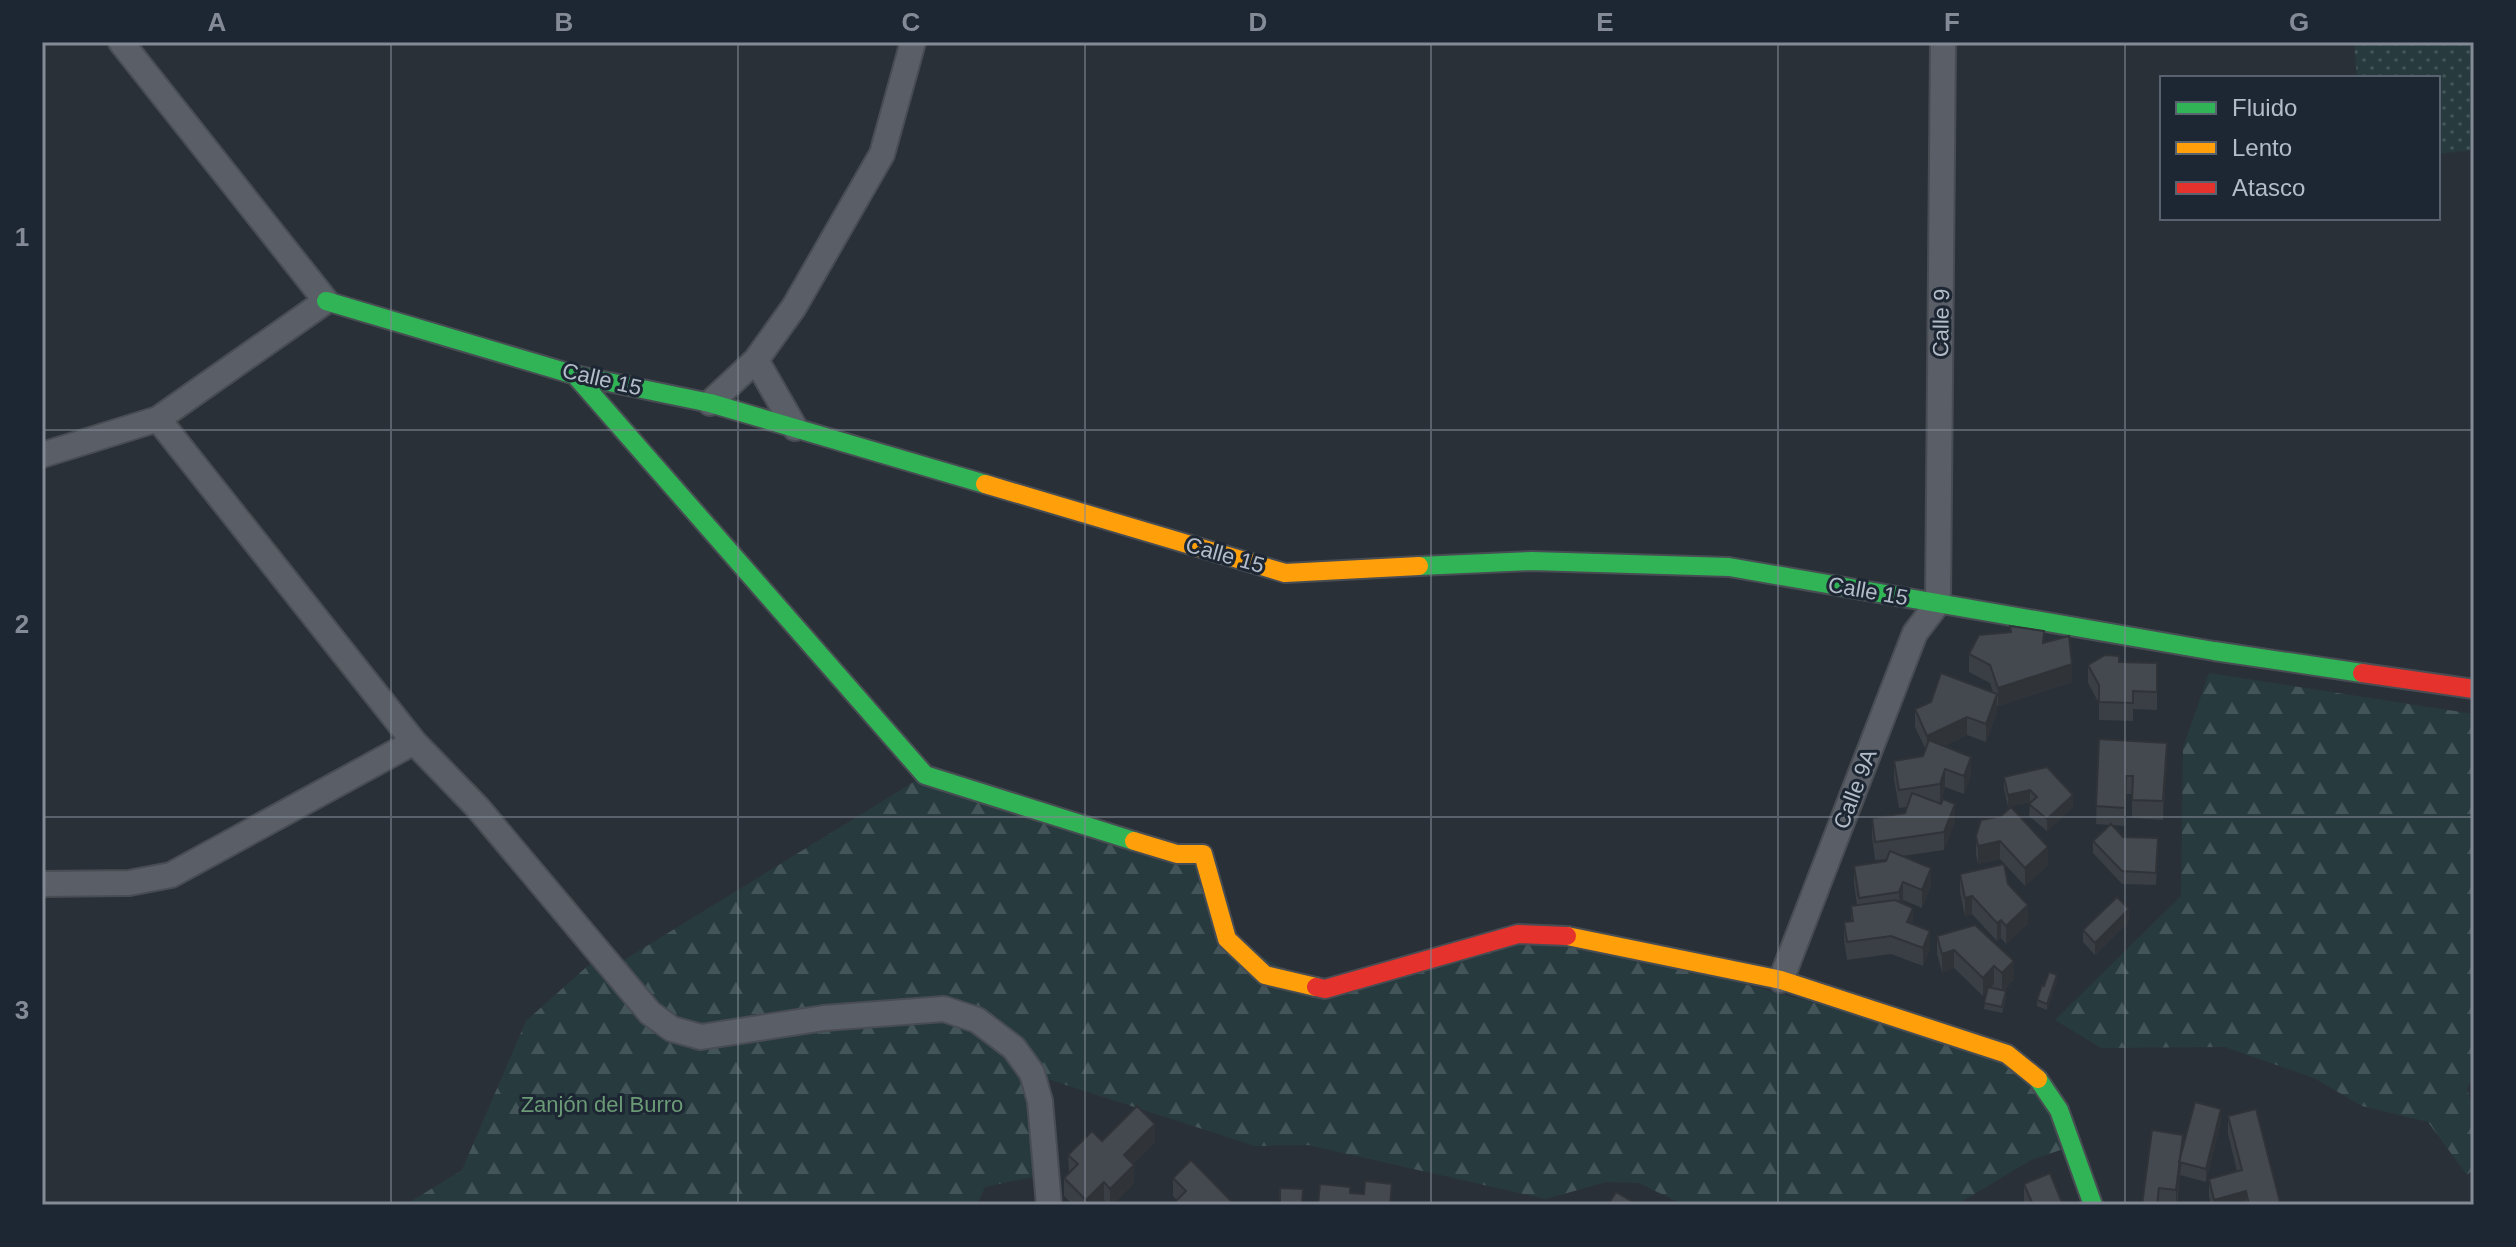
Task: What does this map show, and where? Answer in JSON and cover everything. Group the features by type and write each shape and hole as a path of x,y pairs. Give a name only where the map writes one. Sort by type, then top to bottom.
{"street":[{"path":"42,455 158,419 326,301 121,42"},
{"path":"710,403 756,360 794,307 882,154 913,42"},
{"name":"Calle 9","path":"1938,603 1943,42"},
{"name":"Calle 15","path":"326,301 575,375 710,403 1285,573 1532,561 1729,567 2214,651 2474,689"},
{"path":"756,360 795,428"},
{"path":"575,375 925,775 1177,854 1203,854 1227,939 1265,975 1325,989 1518,934 1561,935 1781,980 2007,1054 2040,1081 2059,1110 2093,1205"},
{"path":"158,419 414,742 478,808 650,1013 672,1029 701,1037 824,1018 944,1009 977,1020 996,1031 1014,1048 1032,1073 1040,1101 1049,1205"},
{"name":"Calle 9A","path":"1781,980 1915,633 1938,603"},
{"path":"42,884 129,883 171,875 414,742"}],"green space":[{"path":"2354,42 2474,42 2474,150 2440,154 2440,76 2357,76"},
{"path":"2209,673 2474,714 2474,1075 2467,1088 2474,1114 2474,1169 2467,1175 2428,1122 2362,1106 2314,1078 2225,1047 2101,1048 2055,1020 2181,896 2183,748"},
{"name":"Zanjón del Burro","path":"925,775 1203,854 1227,939 1325,989 1561,935 2007,1054 2072,1146 2031,1160 1956,1205 1684,1205 1639,1183 1606,1182 1546,1199 1308,1145 1255,1146 1032,1074 1047,1174 985,1187 977,1205 405,1205 462,1170 526,1021 600,955 611,968"}],"building":[{"path":"2010,626 2044,631 2043,643 2069,636 2072,664 1998,688 1990,665 1969,654 1979,635 2011,632"},
{"path":"2105,655 2119,656 2119,662 2157,663 2157,692 2133,691 2133,703 2099,702 2099,685 2088,665"},
{"path":"1941,673 1997,694 1986,724 1967,717 1927,736 1915,709 1931,702"},
{"path":"2099,739 2167,743 2163,801 2132,800 2133,776 2126,776 2125,808 2096,806"},
{"path":"1929,740 1971,757 1964,776 1945,769 1940,784 1899,790 1894,761 1923,756"},
{"path":"2047,767 2073,795 2047,819 2029,804 2037,797 2030,790 2008,795 2004,777"},
{"path":"1912,793 1941,804 1943,799 1955,804 1944,832 1875,842 1872,818 1905,813"},
{"path":"2011,807 2048,847 2025,868 2000,841 1978,846 1976,836 1981,820 2001,816"},
{"path":"2111,824 2123,837 2158,838 2156,873 2122,871 2093,841"},
{"path":"1890,851 1931,868 1922,890 1903,882 1899,892 1859,898 1854,866 1886,861"},
{"path":"2004,864 2008,884 2028,905 2006,926 2001,920 1997,923 1972,896 1965,898 1960,874"},
{"path":"2117,897 2129,909 2095,943 2083,930"},
{"path":"1895,900 1913,908 1907,922 1930,931 1923,948 1891,936 1847,942 1844,922 1853,921 1851,906"},
{"path":"1975,925 2014,961 2002,973 1994,966 1983,978 1954,950 1942,954 1937,936"},
{"path":"2049,972 2057,975 2047,1004 2037,1000"},
{"path":"1988,987 2006,991 2002,1007 1984,1003"},
{"path":"2195,1102 2221,1109 2206,1169 2179,1162"},
{"path":"1137,1106 1155,1124 1124,1155 1134,1165 1110,1189 1104,1182 1086,1200 1064,1178 1078,1164 1068,1155 1092,1131 1102,1141"},
{"path":"2256,1109 2280,1202 2249,1205 2246,1191 2214,1200 2209,1179 2242,1170 2228,1116"},
{"path":"2152,1130 2183,1135 2176,1190 2159,1188 2157,1205 2142,1205"},
{"path":"1191,1160 1235,1205 1172,1205 1186,1191 1173,1178"},
{"path":"2050,1173 2063,1205 2033,1205 2024,1184"},
{"path":"1365,1181 1392,1184 1390,1205 1318,1205 1320,1184 1350,1187 1350,1193 1364,1194"},
{"path":"1280,1188 1303,1189 1302,1205 1280,1205"},
{"path":"1616,1192 1636,1204 1608,1205"}],"traffic: fast":[{"path":"326,301 575,375 710,403 985,484"},
{"path":"575,375 925,775 1134,841"},
{"path":"1419,566 1532,561 1729,567 2214,651 2362,673"},
{"path":"2038,1079 2059,1110 2093,1205"}],"traffic: slow":[{"path":"985,484 1285,573 1419,566"},
{"path":"1134,841 1177,854 1203,854 1227,939 1265,975 1316,987"},
{"path":"1567,936 1781,980 2007,1054 2038,1079"}],"traffic: jam":[{"path":"2362,673 2474,689"},
{"path":"1316,987 1325,989 1518,934 1567,936"}]}
